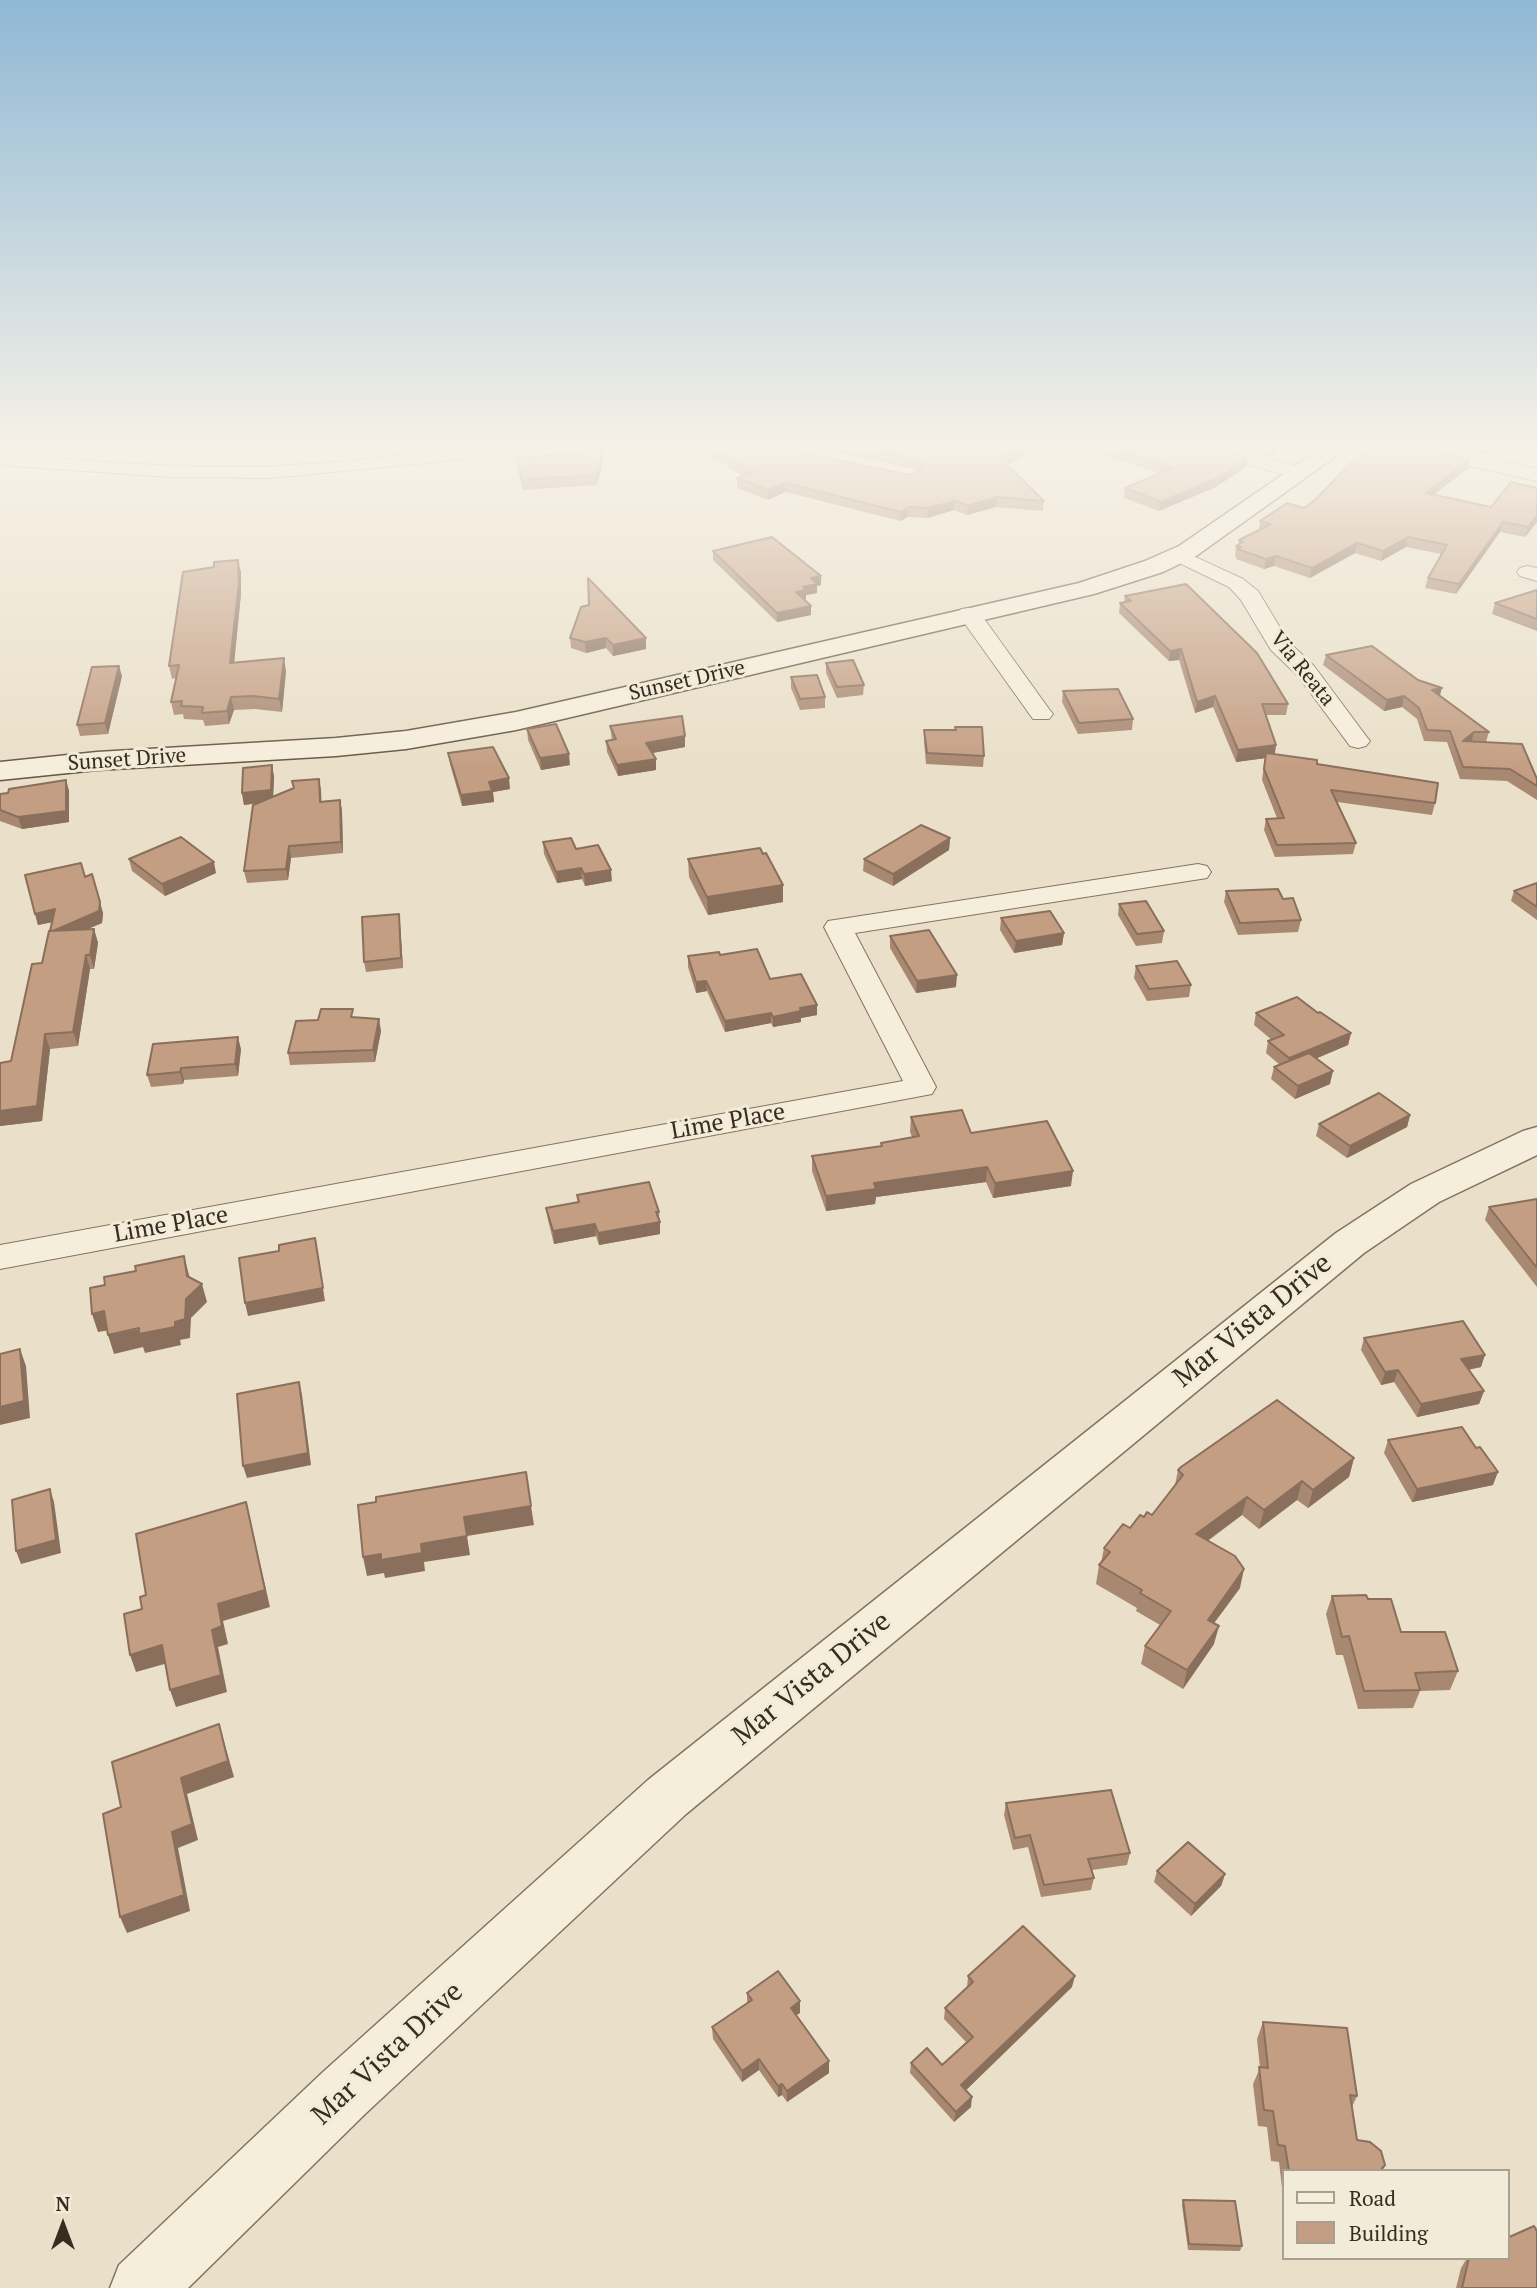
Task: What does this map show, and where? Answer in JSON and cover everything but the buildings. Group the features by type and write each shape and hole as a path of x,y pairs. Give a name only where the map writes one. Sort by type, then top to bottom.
{"main road":[{"name":"Sunset Drive","path":"0,771 97,761 336,747 406,740 516,721 1085,589 1135,574 1172,558"},
{"name":"Mar Vista Drive","path":"142,2288 345,2092 667,1797 1350,1243 1425,1192 1537,1140"}],"street":[{"name":"Via Reata","path":"1184,558 1236,583 1250,596 1279,645 1306,671 1358,741"},
{"path":"969,614 1041,714"},
{"name":"Lime Place","path":"0,1257 921,1087 838,927 1198,872"}]}
